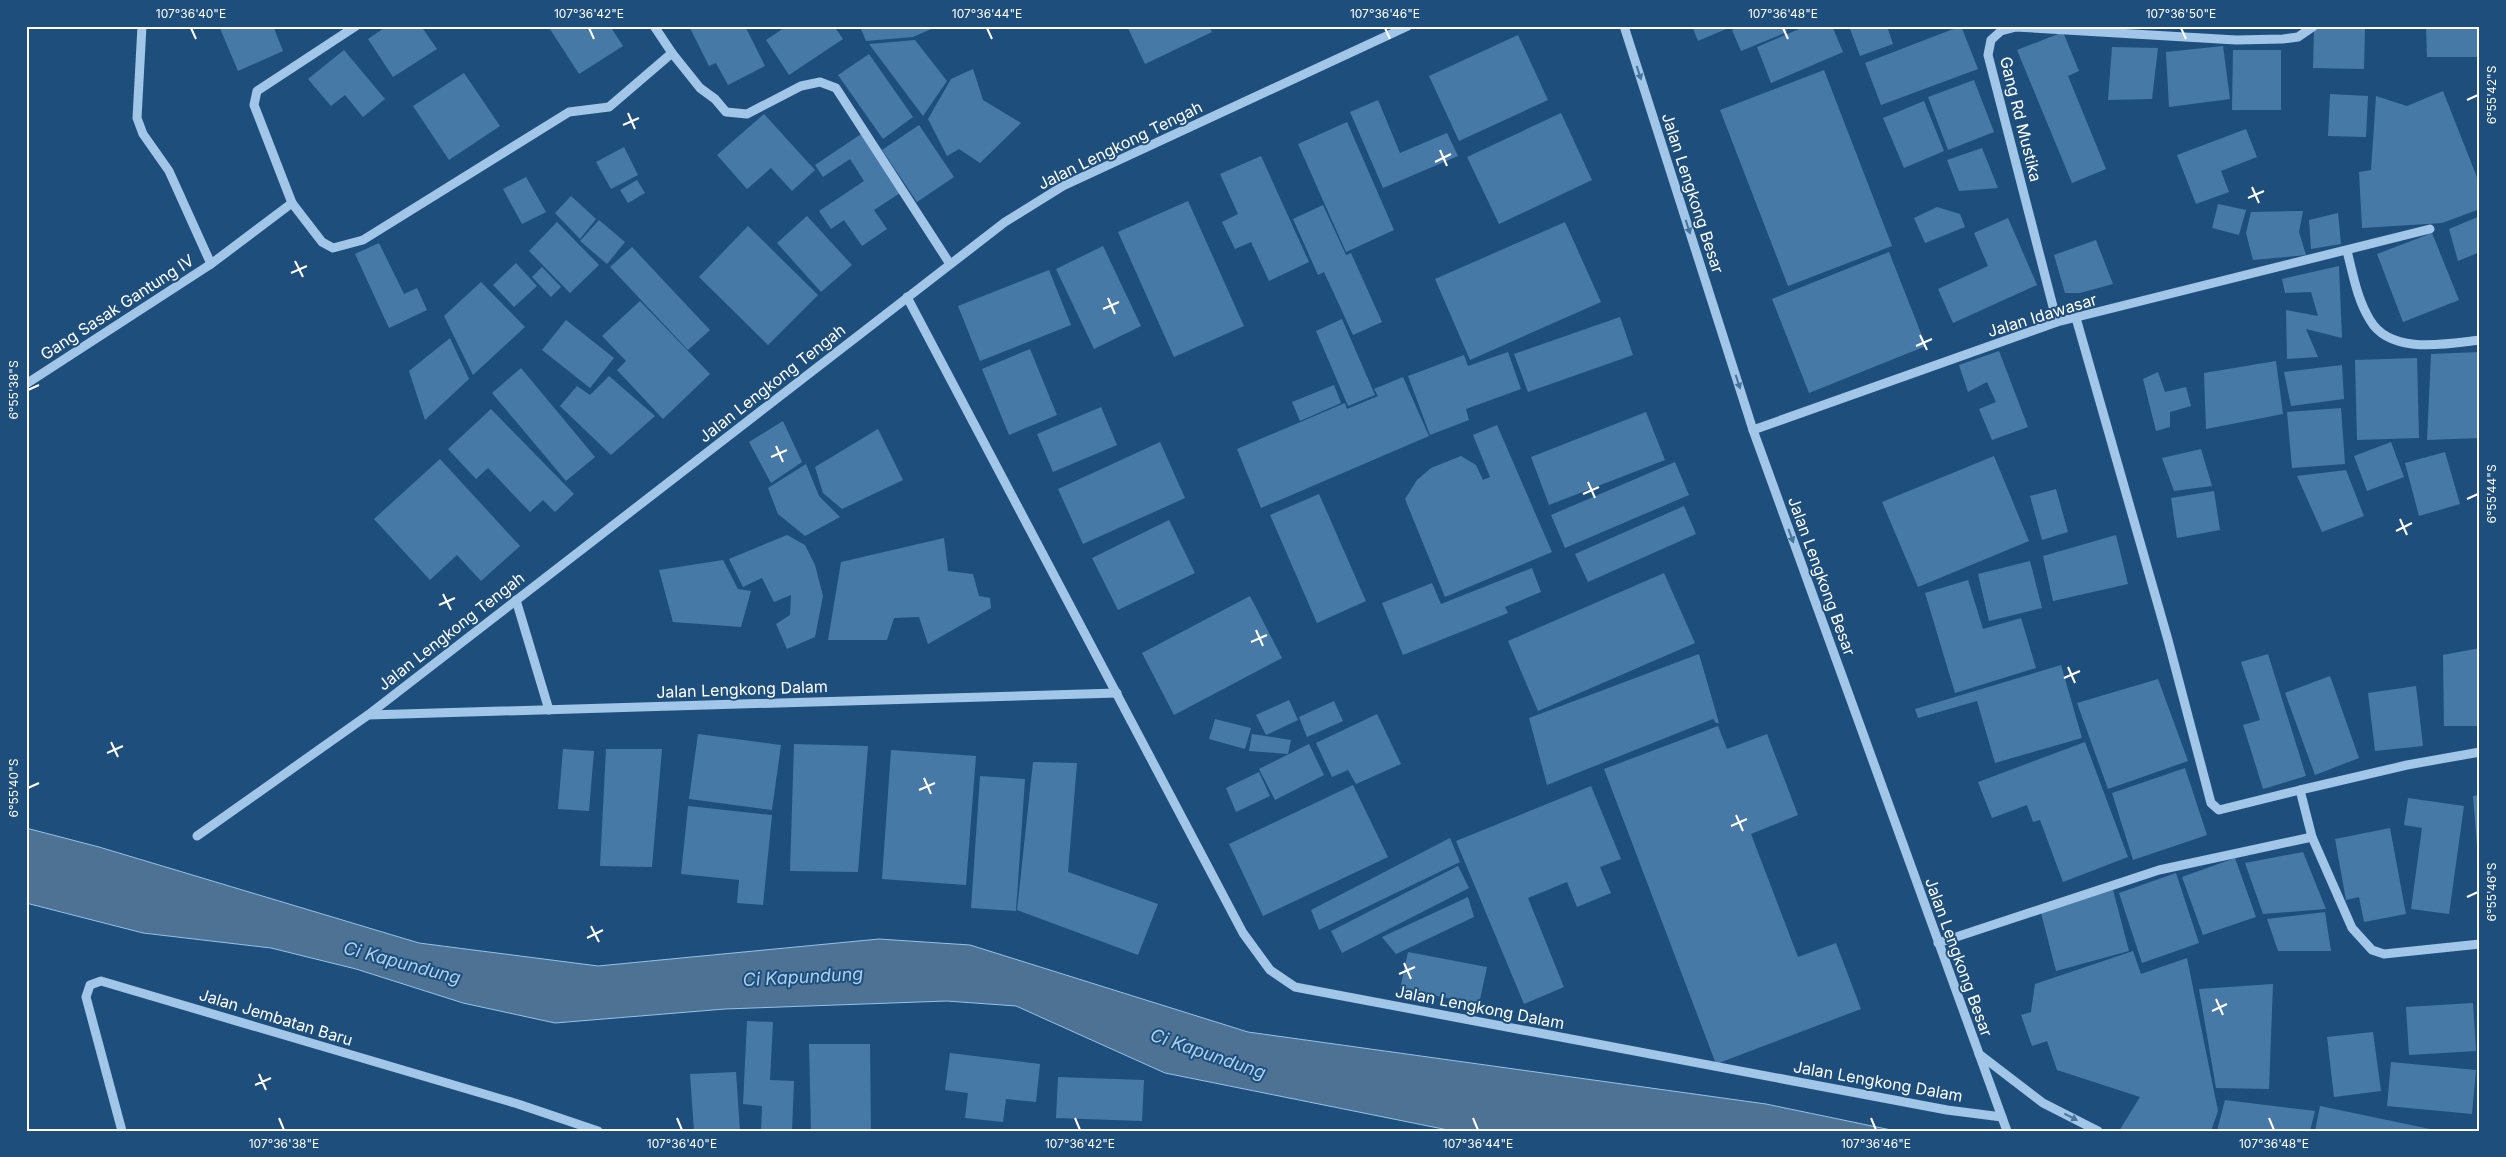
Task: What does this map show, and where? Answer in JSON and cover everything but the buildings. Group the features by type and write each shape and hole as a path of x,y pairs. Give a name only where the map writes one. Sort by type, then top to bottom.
{"street":[{"name":"Gang Sasak Gantung IV","path":"26,384 211,264 169,171 143,134 137,118 142,26"},
{"path":"356,26 257,90 254,105 292,204 322,242 333,248 364,240 569,112 609,107 672,53"},
{"path":"654,26 672,53 700,88 716,100 726,112 747,114 801,86 820,82 836,88 950,264"},
{"name":"Jalan Lengkong Tengah","path":"198,836 368,715 1005,222 1063,186 1408,26"},
{"name":"Jalan Lengkong Besar","path":"1624,26 1753,430 2006,1129"},
{"name":"Gang Rd Mustika","path":"2057,322 1988,55 1991,40 2001,31 2016,27 2236,40 2283,39 2298,36 2314,26"},
{"path":"211,264 292,204"},
{"name":"Jalan Idawasar","path":"1753,430 2057,322 2430,230"},
{"path":"2347,251 2361,302 2370,322 2384,335 2400,342 2422,344 2452,344 2480,340"},
{"name":"Jalan Lengkong Dalam","path":"907,297 1243,933 1270,970 1295,987 1937,1108 2002,1117"},
{"path":"2076,318 2168,640 2211,803 2219,810 2407,765 2480,752"},
{"path":"516,600 550,710"},
{"name":"Jalan Lengkong Dalam","path":"368,715 1116,693"},
{"path":"2300,790 2312,836 2352,928 2372,950 2384,954 2480,944"},
{"path":"1938,943 2159,870 2312,836"},
{"name":"Jalan Jembatan Baru","path":"122,1131 86,997 90,985 101,981 508,1102 598,1131"},
{"path":"1978,1053 2043,1103 2098,1131"}],"water":[{"name":"Ci Kapundung","path":"26,828 99,847 419,943 598,966 879,939 970,945 1248,1032 1766,1104 1896,1131 1453,1131 1165,1073 1016,1006 947,1001 725,1009 555,1023 463,1003 356,969 271,948 143,933 26,903"}]}
